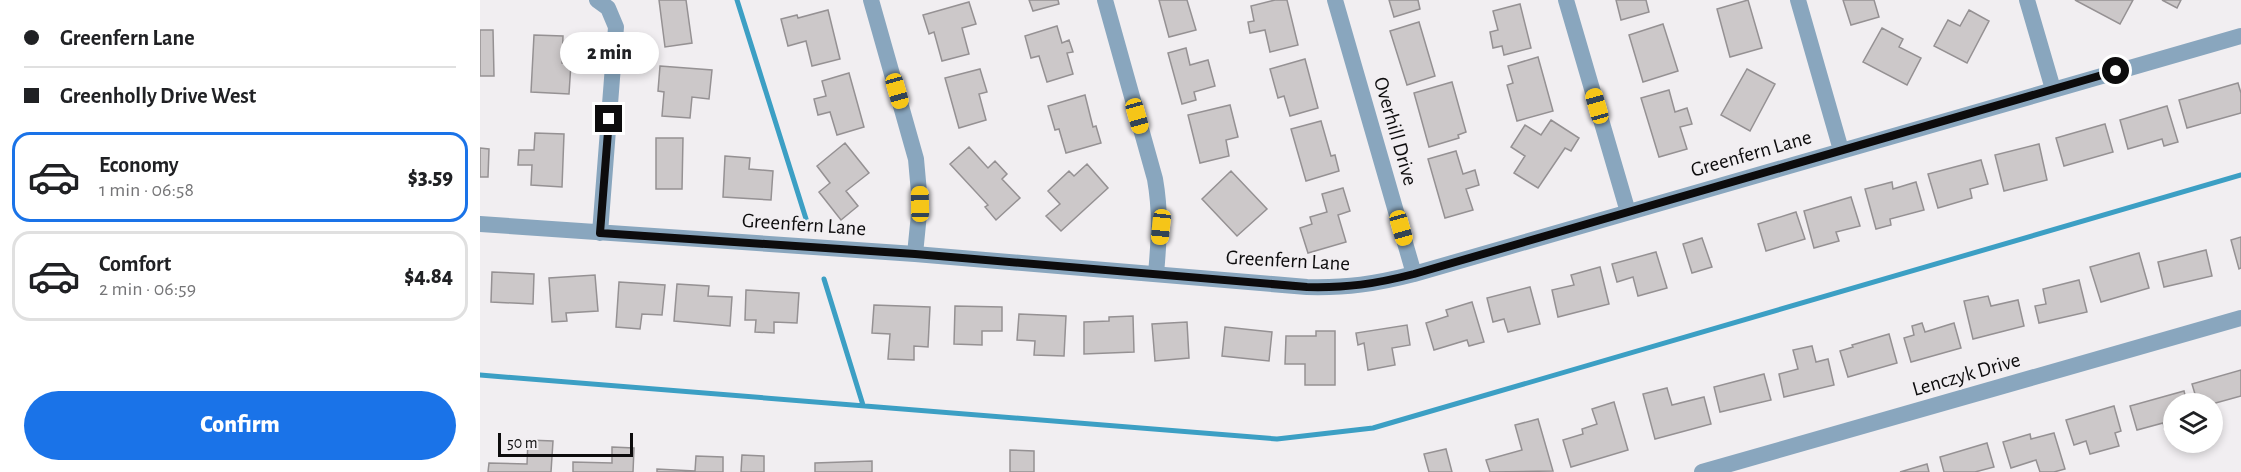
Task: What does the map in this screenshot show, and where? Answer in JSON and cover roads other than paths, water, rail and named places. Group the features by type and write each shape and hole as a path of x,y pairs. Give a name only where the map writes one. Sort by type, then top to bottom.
{"street":[{"path":"597,0 608,8 616,27 600,233"},
{"path":"871,0 916,159 920,204 915,254"},
{"path":"1105,0 1155,179 1161,227 1156,274"},
{"name":"Overhill Drive","path":"1335,0 1414,274"},
{"path":"1566,0 1628,212"},
{"path":"1798,0 1841,150"},
{"path":"2027,0 2053,89"},
{"name":"Greenfern Lane","path":"480,224 915,254 1342,288 1376,284 1414,274 2241,36"},
{"name":"Lenczyk Drive","path":"1702,472 2241,318"}],"waterway":[{"path":"737,0 807,222"},
{"path":"480,375 1277,439 1373,428 2241,175"},
{"path":"824,279 863,405"}]}
